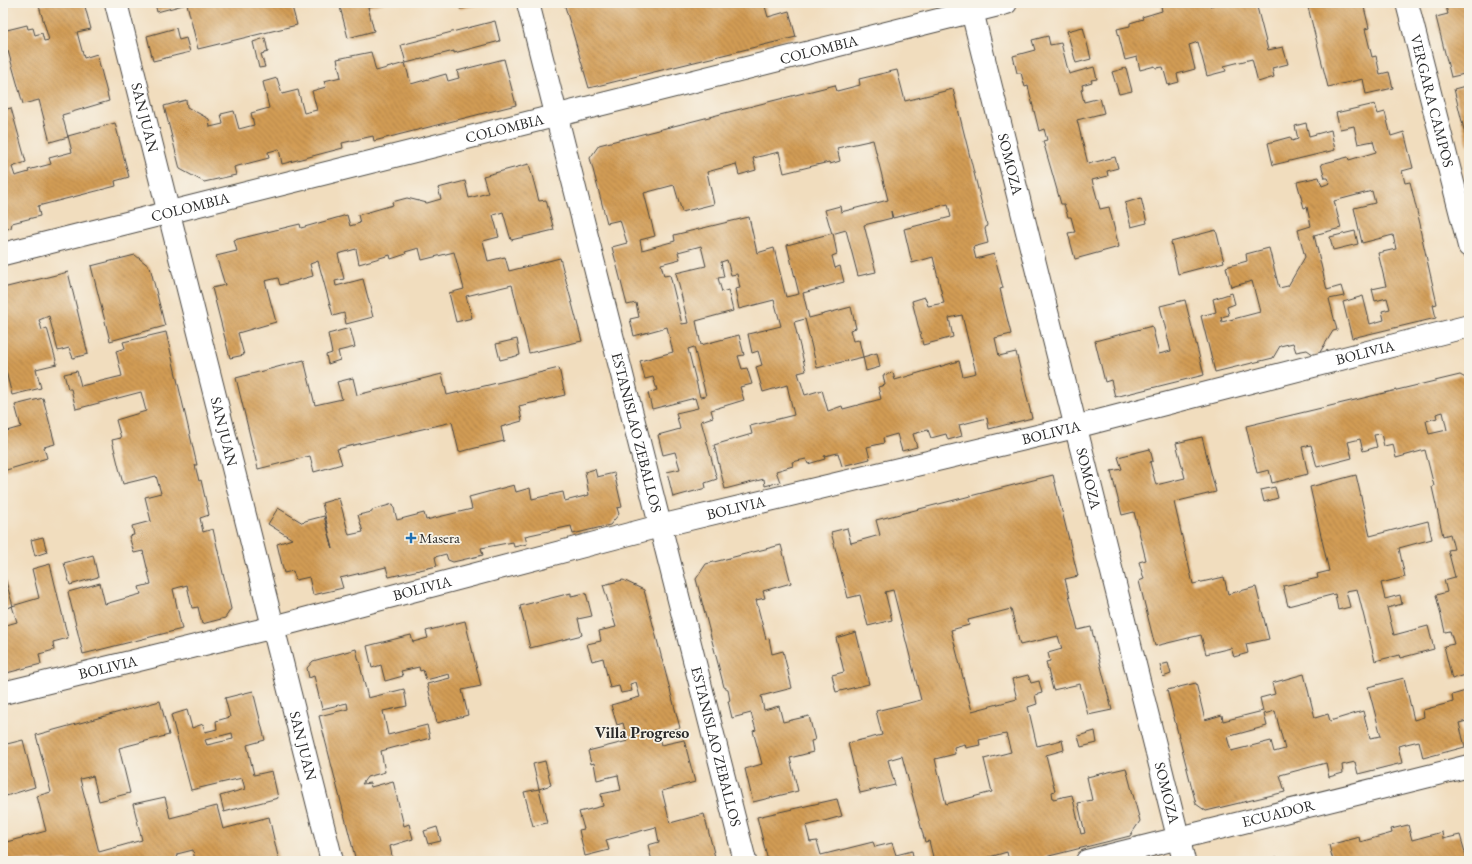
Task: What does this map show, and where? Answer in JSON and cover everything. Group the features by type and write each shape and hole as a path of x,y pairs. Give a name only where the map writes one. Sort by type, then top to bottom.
{"street":[{"name":"SAN JUAN","path":"116,3 332,861"},
{"name":"ESTANISLAO ZEBALLOS","path":"528,3 745,861"},
{"name":"COLOMBIA","path":"3,254 556,115 971,7 1006,3"},
{"name":"VERGARA CAMPOS","path":"1407,3 1469,246"},
{"name":"SOMOZA","path":"971,7 1184,861"},
{"name":"BOLIVIA","path":"3,693 274,626 660,526 1075,427 1469,326"},
{"name":"ECUADOR","path":"1087,861 1469,766"}],"building":[{"path":"48,3 84,3 91,29 77,32 84,58 97,54 109,101 62,115 68,137 50,142 39,100 23,104 8,51 3,52 3,31 27,25 28,29 33,28 35,35 42,33 44,41 49,40 39,6"},
{"path":"155,3 291,3 297,25 198,49 187,4 157,12"},
{"path":"339,3 384,3 368,7 374,31 348,38"},
{"path":"458,3 482,3 482,4 460,9"},
{"path":"564,3 764,3 768,17 789,11 796,37 589,88"},
{"path":"1174,3 1209,3 1210,6 1219,3 1256,3 1268,50 1283,47 1288,64 1272,68 1274,77 1258,82 1252,59 1224,66 1226,71 1207,76 1198,42 1189,45 1195,69 1177,74 1179,82 1168,85 1163,67 1156,68 1155,66 1140,70 1137,57 1125,60 1117,29 1130,26 1130,23 1143,19 1142,17 1162,11 1161,6"},
{"path":"1307,3 1363,3 1369,28 1365,29 1372,57 1376,56 1380,74 1389,72 1393,88 1366,94 1363,79 1328,87"},
{"path":"1445,3 1469,3 1469,73 1451,77 1436,17 1448,14"},
{"path":"495,21 500,41 454,53 454,51 406,63 401,45"},
{"path":"1083,27 1091,59 1076,63 1067,31"},
{"path":"176,28 179,40 186,38 190,52 153,61 147,36"},
{"path":"1048,36 1050,45 1061,43 1069,74 1094,67 1097,79 1091,80 1092,82 1082,85 1083,89 1081,90 1084,102 1100,98 1104,113 1077,120 1088,164 1115,157 1118,168 1107,171 1108,176 1092,180 1100,209 1109,207 1119,247 1075,259 1068,233 1075,232 1071,217 1068,217 1064,204 1061,204 1043,141 1047,140 1044,129 1039,131 1028,86 1025,87 1021,73 1017,73 1013,56 1035,50 1032,40"},
{"path":"265,38 268,52 261,54 265,67 259,68 253,42"},
{"path":"371,52 376,71 405,63 411,84 446,74 448,81 459,78 457,71 504,59 516,105 374,141 373,136 342,143 343,148 282,164 279,149 268,152 269,158 234,167 236,175 204,182 180,169 164,106 186,100 187,107 209,119 210,127 223,124 221,114 234,111 239,129 254,125 251,113 269,108 263,82 277,78 282,94 298,90 304,113 317,110 312,91 326,87 324,81 341,77 337,59"},
{"path":"1126,68 1132,91 1119,94 1112,72"},
{"path":"897,70 905,101 953,89 987,225 985,229 988,243 973,247 976,259 994,254 1003,288 1000,289 1011,334 995,338 999,356 1016,352 1032,418 989,429 987,418 959,425 962,436 948,440 946,434 931,438 928,430 913,434 917,447 902,451 897,434 883,438 884,443 867,447 870,459 842,466 838,453 824,456 825,459 808,464 806,459 792,462 793,466 776,471 780,482 765,486 764,479 725,489 714,445 752,434 750,426 794,415 787,385 763,392 756,367 762,365 758,351 752,353 748,334 781,326 774,300 739,309 735,289 740,288 737,274 731,275 727,260 721,262 724,277 718,278 722,292 728,290 733,311 696,321 701,345 739,335 744,355 738,356 742,369 747,368 752,384 740,387 744,400 711,410 713,417 701,421 717,479 705,483 706,488 673,497 667,472 680,469 675,452 663,455 658,435 680,429 676,413 698,408 695,398 652,409 648,393 657,390 653,377 645,379 640,361 673,352 667,327 634,336 630,319 639,317 636,303 627,305 612,247 627,243 620,220 607,223 590,158 599,145 835,85 837,91 860,85 859,79","holes":["873,140 888,200 841,212 840,206 825,210 832,233 787,245 799,294 786,297 774,248 757,253 749,217 674,235 675,241 642,250 640,240 655,236 644,193 674,185 682,212 714,204 707,172 736,164 739,175 756,170 753,158 779,152 784,173 829,162 830,164 840,161 837,148","948,204 951,217 904,229 912,263 933,257 944,303 928,306 925,297 912,301 923,345 953,337 949,318 962,315 976,373 963,376 959,361 895,380 893,373 883,375 885,385 878,387 881,399 843,409 842,406 828,411 822,390 805,395 798,373 806,371 794,322 805,319 817,368 863,357 859,340 853,341 850,330 856,328 851,307 809,318 803,293 844,282 840,266 835,268 832,256 837,254 833,234 846,230 858,276 876,272 864,225 892,218 891,211 893,218","701,246 706,266 676,273 688,323 682,324 670,275 664,276 661,264 680,259 678,252","694,347 706,396 700,397 688,349"]},
{"path":"1469,85 1469,146 1468,146 1454,89"},
{"path":"1375,104 1378,114 1385,112 1391,136 1404,132 1413,168 1402,171 1405,183 1410,182 1421,228 1437,304 1433,305 1436,318 1352,338 1343,302 1363,296 1370,324 1384,320 1382,311 1390,309 1387,298 1375,301 1372,289 1386,286 1378,253 1396,249 1393,235 1362,243 1354,208 1375,203 1372,191 1334,201 1341,228 1314,235 1327,290 1341,286 1344,296 1329,299 1337,330 1333,331 1317,357 1307,350 1296,352 1293,343 1280,346 1273,358 1215,372 1201,316 1216,312 1213,299 1232,293 1235,304 1227,307 1229,315 1221,317 1222,322 1260,312 1252,281 1231,287 1226,267 1247,261 1246,254 1269,248 1279,288 1288,286 1305,257 1298,230 1311,226 1307,207 1304,208 1297,182 1319,177 1322,186 1330,183 1328,178 1325,178 1321,164 1348,157 1349,160 1376,152 1373,141 1358,144 1354,126 1340,129 1336,113"},
{"path":"11,108 26,162 12,167 15,176 29,172 28,170 51,164 49,158 72,152 68,136 115,123 129,177 115,181 116,186 38,206 40,216 12,223 11,228 3,230 3,110"},
{"path":"1306,123 1309,136 1331,130 1335,150 1273,165 1268,143 1290,137 1292,141 1298,139 1295,126"},
{"path":"529,164 539,201 546,200 554,230 511,240 503,212 493,215 499,237 483,241 488,261 505,257 509,271 560,258 582,341 529,353 512,285 466,296 472,318 456,322 449,293 464,289 454,252 422,260 419,248 405,252 406,254 391,259 390,255 359,264 356,249 338,254 344,279 335,281 336,286 363,279 373,317 346,324 344,313 333,316 318,261 310,264 313,276 280,285 278,278 265,281 276,322 238,333 244,355 230,358 212,288 225,285 216,256 237,251 234,240 300,224 301,228 347,215 350,226 360,223 358,215 393,205 392,202 407,198 427,203 441,199 438,188 465,181 469,198 488,193 483,176"},
{"path":"1141,198 1147,223 1131,227 1125,203"},
{"path":"1216,230 1224,262 1178,274 1171,242"},
{"path":"1355,231 1358,244 1333,250 1330,237"},
{"path":"135,255 150,267 165,326 110,341 91,266"},
{"path":"68,272 88,354 73,358 69,348 58,351 49,316 39,320 42,330 47,328 57,364 36,369 41,388 12,395 3,360 3,288"},
{"path":"1185,300 1204,375 1115,397 1111,380 1105,382 1095,341 1152,326 1159,354 1171,351 1160,306"},
{"path":"350,328 355,347 338,351 340,360 328,364 326,355 332,353 328,334"},
{"path":"166,332 197,465 195,465 199,481 201,480 209,515 200,518 203,532 213,529 231,609 225,618 202,624 198,607 192,608 187,585 173,589 182,629 83,654 68,592 100,583 105,604 141,594 139,587 151,584 143,551 134,553 129,536 134,535 132,526 151,521 145,497 161,493 156,476 123,484 112,440 121,438 116,420 146,411 141,392 76,409 71,389 68,389 64,374 77,371 81,386 122,376 116,351 125,348 123,342"},
{"path":"517,339 520,355 500,360 496,344"},
{"path":"877,353 880,367 866,371 863,357"},
{"path":"304,360 315,405 342,399 337,382 353,378 357,395 442,374 447,395 559,368 565,395 519,406 522,421 501,427 504,441 459,452 452,422 337,449 342,464 314,472 310,456 258,469 236,378"},
{"path":"1460,375 1469,380 1469,674 1452,679 1444,646 1454,644 1450,631 1445,632 1436,595 1447,592 1444,580 1455,577 1448,550 1454,549 1450,534 1443,536 1432,487 1434,486 1425,450 1396,458 1393,444 1384,446 1381,434 1374,435 1377,447 1363,451 1360,439 1348,442 1352,458 1317,467 1311,445 1302,447 1308,474 1272,483 1269,470 1257,473 1246,426","holes":["1443,412 1447,430 1429,434 1426,421 1437,418 1436,414"]},
{"path":"43,398 55,444 44,447 47,458 3,471 3,432 21,427 15,405"},
{"path":"1202,437 1216,492 1174,502 1193,584 1224,577 1228,594 1256,587 1269,639 1246,644 1248,653 1234,657 1231,648 1206,654 1201,635 1155,646 1139,581 1144,579 1139,562 1146,560 1134,512 1122,515 1111,471 1122,469 1118,457 1150,449 1153,461 1150,462 1156,485 1185,478 1176,443"},
{"path":"595,469 597,477 614,473 622,507 617,508 619,514 610,525 573,534 571,526 525,536 527,544 514,547 513,542 481,548 483,555 453,562 448,560 446,554 435,557 437,566 389,577 386,567 340,578 343,588 313,595 309,577 296,580 293,571 284,573 277,544 292,539 268,524 278,508 303,523 305,521 324,516 333,549 322,503 339,498 349,535 363,532 358,515 372,512 372,510 393,504 397,520 424,513 426,520 472,509 469,497 514,485 516,492 530,488 532,499 563,492 565,501 589,495 585,472"},
{"path":"1053,475 1078,576 1065,579 1078,630 1091,627 1112,710 1088,715 1080,684 1053,690 1046,662 1050,661 1048,653 1062,649 1058,636 1020,645 1011,609 968,620 969,625 951,630 972,711 1017,699 1012,679 1028,675 1031,683 1039,681 1042,693 1035,695 1037,704 1028,707 1037,746 1062,740 1064,750 1046,755 1055,791 1052,792 1053,799 1072,795 1081,834 1085,833 1078,803 1092,800 1087,777 1126,768 1140,821 1130,836 1029,861 1009,861 1007,852 986,858 987,861 934,861 929,841 925,842 902,756 888,760 895,785 860,793 848,743 882,735 876,711 921,700 893,590 885,592 892,620 868,626 860,595 848,598 831,532 847,528 851,543 880,535 876,520","holes":["1006,734 1011,752 984,759 992,792 946,804 935,759 955,754 954,747 965,744 966,748 980,745 979,740"]},
{"path":"1356,475 1370,536 1428,521 1432,539 1399,548 1405,577 1381,583 1385,599 1400,595 1402,604 1387,608 1394,635 1428,626 1434,649 1400,658 1399,655 1375,661 1357,589 1346,591 1350,607 1338,610 1335,594 1288,606 1283,586 1318,578 1317,574 1329,571 1310,487"},
{"path":"1275,487 1278,498 1264,502 1261,490"},
{"path":"43,537 47,552 35,556 31,540"},
{"path":"781,545 791,583 763,591 765,598 756,600 766,639 769,638 772,654 783,651 792,688 761,696 764,710 779,706 783,722 809,716 815,740 811,741 813,752 790,758 798,791 753,802 745,769 762,764 753,731 756,730 751,713 732,718 728,701 730,701 728,689 724,687 696,579 706,564"},
{"path":"93,555 98,577 70,585 64,563"},
{"path":"50,564 68,638 53,642 54,650 39,654 41,664 3,674 3,626 17,622 12,606 39,598 32,569"},
{"path":"3,571 13,606 3,609"},
{"path":"623,580 644,590 680,728 658,733 661,745 684,740 695,782 662,791 670,823 704,814 716,861 652,861 648,845 659,842 656,827 606,840 609,850 585,856 579,830 584,829 579,812 603,806 601,794 621,790 618,775 597,780 594,763 591,764 588,751 628,741 623,723 617,725 611,705 640,697 636,682 630,684 632,691 621,693 619,686 610,688 603,658 592,661 587,644 601,641 599,631 616,627 603,585"},
{"path":"571,593 571,596 586,593 592,616 578,619 582,635 530,648 520,606"},
{"path":"465,621 481,686 462,690 468,715 437,723 427,684 450,678 449,674 426,680 423,670 420,671 419,667 401,671 403,676 385,681 381,665 372,668 367,646 411,635 413,642 428,638 426,631"},
{"path":"856,632 869,684 836,692 832,675 844,672 836,638"},
{"path":"356,649 368,698 404,689 407,706 383,711 388,735 427,725 430,738 381,751 385,772 367,777 362,784 370,783 371,787 393,781 404,826 409,824 413,839 390,846 393,861 356,861 319,716 348,709 347,703 322,709 314,676 309,678 307,668 313,661"},
{"path":"1168,663 1171,674 1163,677 1160,665"},
{"path":"1304,674 1315,718 1328,714 1330,721 1363,711 1370,738 1381,736 1368,687 1404,678 1414,720 1424,717 1423,710 1453,702 1452,695 1469,690 1469,728 1467,721 1459,723 1465,747 1423,758 1419,741 1398,746 1402,763 1358,774 1355,762 1342,765 1343,773 1329,777 1326,763 1280,775 1285,792 1206,811 1196,804 1167,690 1196,683 1205,720 1222,715 1223,721 1263,711 1260,698 1275,694 1272,683","holes":["1275,711 1285,749 1274,752 1271,741 1231,751 1227,737 1267,726 1264,714"]},
{"path":"253,691 265,740 247,745 254,775 272,771 278,798 224,812 220,796 245,789 242,778 191,790 171,715 187,710 192,728 203,724 205,732 217,729 216,721 230,717 225,698","holes":["232,733 233,739 207,745 205,740"]},
{"path":"160,701 169,735 119,748 130,793 99,801 93,776 80,779 99,852 142,840 133,804 165,797 170,818 217,806 223,829 269,817 279,861 249,861 249,857 234,861 195,861 193,850 177,854 178,861 5,861 3,843 46,831 37,796 51,792 36,735"},
{"path":"1095,731 1097,743 1081,747 1078,736"},
{"path":"23,740 35,787 6,796 3,785 3,745"},
{"path":"545,761 551,785 539,789 533,764"},
{"path":"539,789 547,823 533,826 524,792"},
{"path":"837,799 842,816 806,826 810,842 817,841 821,855 873,842 875,847 892,843 896,855 912,851 914,861 860,861 859,858 846,861 839,861 838,859 833,861 807,861 806,858 794,861 768,861 757,817"},
{"path":"1408,825 1412,840 1442,832 1443,839 1460,835 1467,859 1458,861 1333,861 1329,845 1359,837 1360,842 1392,833 1391,829"},
{"path":"437,827 441,841 428,844 424,831"},
{"path":"1277,857 1278,861 1264,861 1264,860"}],"place":[{"name":"Masera","path":"411,538"}],"district":[{"name":"Villa Progreso","path":"642,732"}]}
